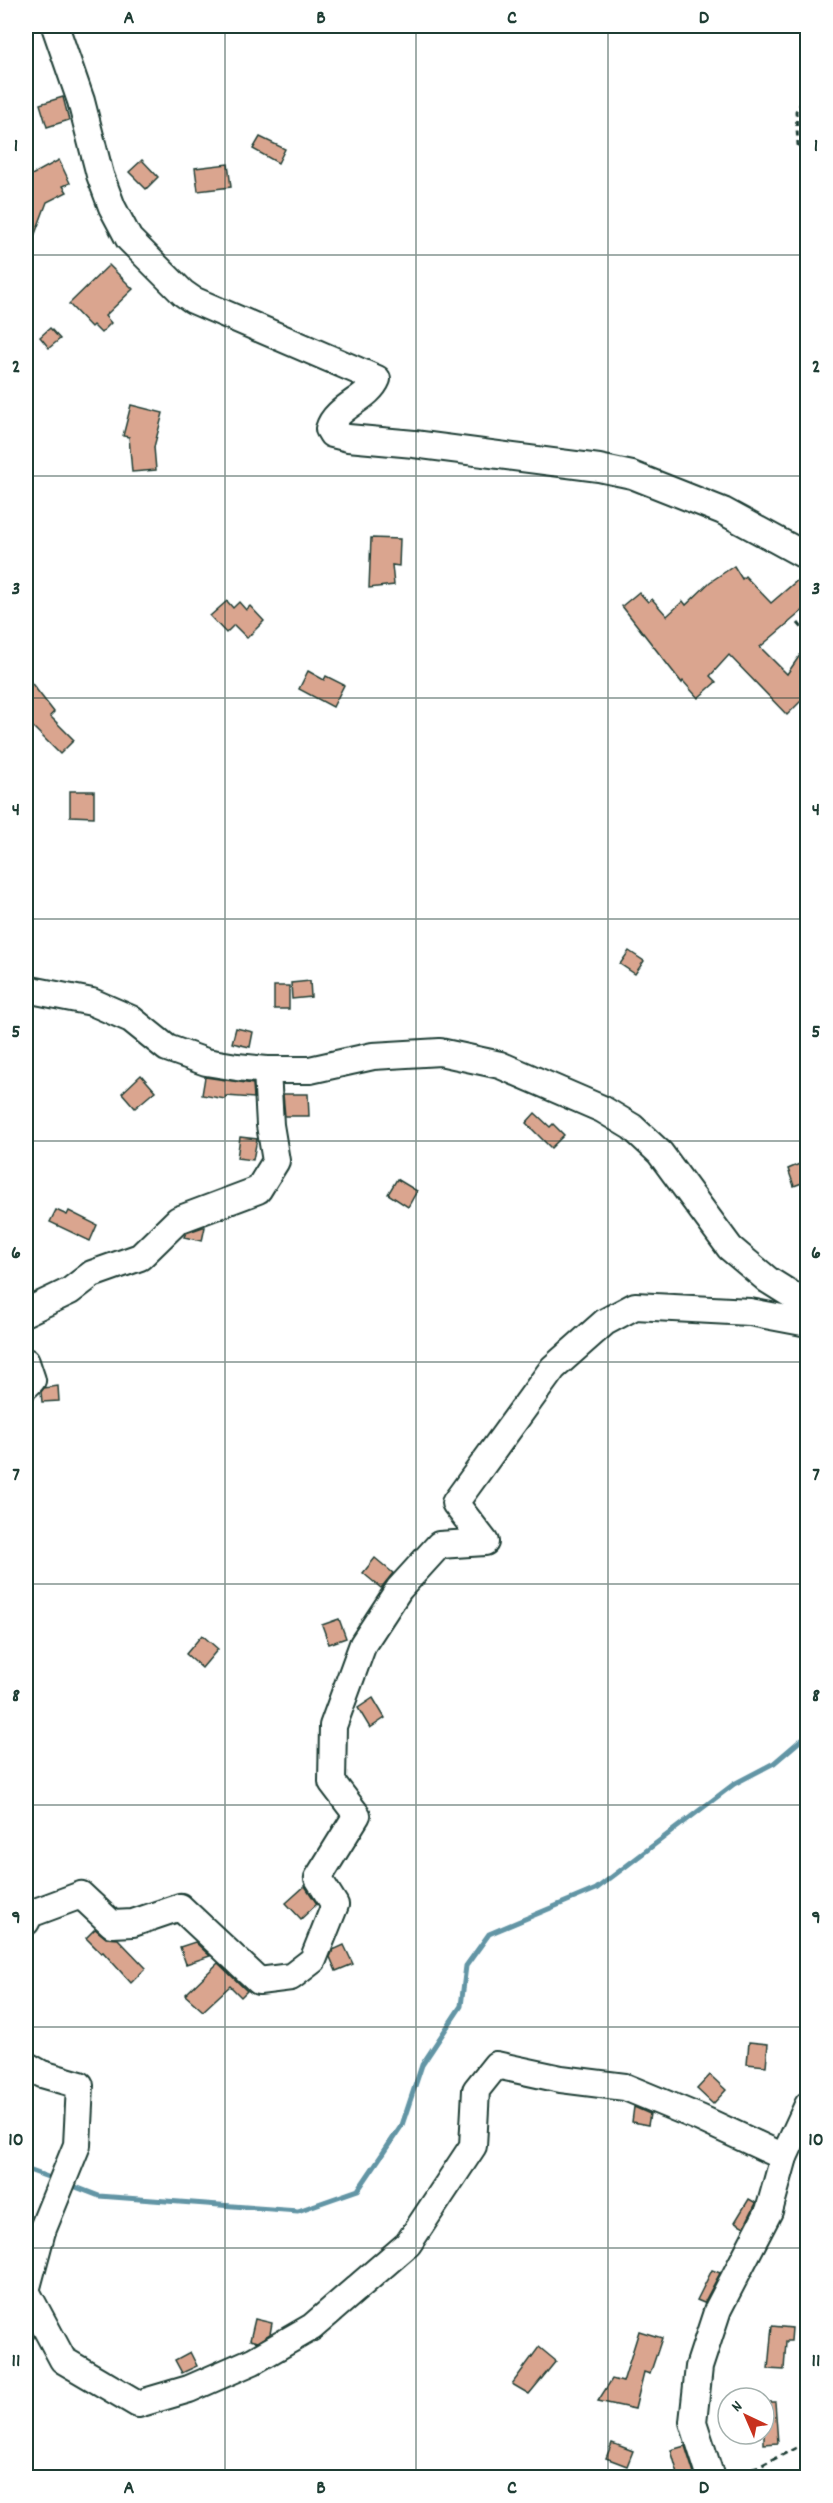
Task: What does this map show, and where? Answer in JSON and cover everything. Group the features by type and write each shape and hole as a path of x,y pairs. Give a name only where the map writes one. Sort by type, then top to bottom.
{"street":[{"path":"55,26 81,101 103,182 129,239 183,293 193,300 377,379 362,396 332,422 329,429 332,434 348,438 599,468 632,475 723,511 807,557"},
{"path":"26,989 92,1002 132,1019 167,1048 206,1062 267,1070 310,1070 373,1056 440,1052 501,1065 602,1109 632,1127 660,1153 730,1248 768,1280 807,1305"},
{"path":"26,1312 70,1292 92,1274 140,1257 178,1220 258,1190 276,1161 270,1125 267,1070"},
{"path":"26,1922 30,1914 81,1895 112,1924 133,1923 180,1907 259,1981 291,1977 313,1960 335,1905 318,1878 357,1815 332,1782 333,1726 363,1644 399,1589 439,1545 485,1542 455,1503 553,1368 605,1322 635,1306 750,1312 807,1323"},
{"path":"26,1362 32,1380 26,1386"},
{"path":"26,2065 42,2074 80,2085 77,2145 42,2231 26,2290 63,2360 138,2404 200,2384 253,2361 312,2327 408,2244 473,2146 476,2090 496,2065 561,2079 625,2087 700,2118 784,2157"},
{"path":"718,2476 693,2422 699,2367 718,2309 769,2211 784,2157 807,2105"}],"path":[{"path":"803,56 807,64"},
{"path":"807,92 796,111 798,146 807,151"},
{"path":"798,623 807,635"},
{"path":"718,2476 759,2466 807,2442"}],"building":[{"path":"63,97 69,120 47,127 40,104"},
{"path":"260,137 285,149 278,163 253,149"},
{"path":"59,160 70,183 63,186 67,192 47,202 26,258 26,192 31,187 26,178"},
{"path":"142,160 158,177 146,189 129,172"},
{"path":"228,164 231,187 198,191 195,168"},
{"path":"109,265 133,289 105,316 111,323 101,333 93,325 91,327 69,304"},
{"path":"50,328 60,339 49,348 40,337"},
{"path":"131,405 163,413 154,447 156,470 132,472 129,437 123,436"},
{"path":"371,538 400,539 399,566 392,565 394,585 369,588"},
{"path":"734,566 742,579 745,576 771,603 807,572 807,607 760,647 787,674 807,645 807,695 787,715 729,655 710,676 716,682 698,698 683,681 682,683 622,606 639,592 648,602 652,599 667,616 683,601 686,605 710,582"},
{"path":"227,601 233,608 239,602 246,610 250,606 264,621 247,638 234,625 226,633 210,616"},
{"path":"308,671 324,680 326,676 344,685 333,707 299,689"},
{"path":"26,676 54,712 50,716 74,740 60,754 32,726 26,732"},
{"path":"70,791 94,791 94,817 70,816"},
{"path":"629,951 644,961 635,974 620,964"},
{"path":"310,981 311,997 292,999 291,983"},
{"path":"274,986 289,986 289,1009 274,1009"},
{"path":"236,1028 253,1032 250,1047 232,1043"},
{"path":"141,1075 155,1091 135,1108 122,1093"},
{"path":"205,1077 253,1084 254,1098 226,1096 225,1099 202,1095"},
{"path":"283,1094 308,1094 309,1116 285,1116"},
{"path":"535,1113 550,1127 553,1124 564,1135 551,1148 526,1123"},
{"path":"240,1137 257,1139 253,1160 237,1158"},
{"path":"804,1162 807,1181 794,1186 788,1169"},
{"path":"397,1179 417,1191 408,1207 388,1194"},
{"path":"56,1210 67,1215 69,1211 97,1225 90,1241 50,1222"},
{"path":"205,1227 202,1241 184,1237 186,1233"},
{"path":"58,1386 59,1401 42,1402 41,1392 44,1388"},
{"path":"375,1558 393,1573 381,1588 363,1573"},
{"path":"339,1619 346,1638 329,1644 322,1625"},
{"path":"202,1635 218,1649 202,1668 186,1654"},
{"path":"373,1698 385,1718 370,1728 358,1708"},
{"path":"305,1886 317,1904 301,1919 286,1903"},
{"path":"95,1929 106,1938 118,1939 146,1968 131,1983 103,1952 101,1953 86,1938"},
{"path":"195,1942 210,1956 186,1964 180,1947"},
{"path":"344,1945 353,1964 336,1971 330,1957 333,1950"},
{"path":"218,1963 247,1991 241,1997 230,1986 203,2011 185,1995"},
{"path":"749,2042 768,2044 766,2066 747,2064"},
{"path":"710,2075 726,2090 713,2104 697,2089"},
{"path":"634,2107 650,2114 648,2125 632,2122"},
{"path":"749,2199 756,2203 744,2227 735,2222"},
{"path":"712,2270 720,2273 704,2303 697,2300"},
{"path":"255,2319 272,2323 270,2334 257,2342 250,2340"},
{"path":"772,2326 792,2328 791,2341 786,2341 784,2370 768,2369"},
{"path":"639,2331 662,2338 650,2374 644,2372 635,2409 598,2401 612,2379 623,2382"},
{"path":"539,2347 556,2361 529,2394 512,2384"},
{"path":"190,2352 197,2366 182,2373 175,2360"},
{"path":"776,2416 778,2443 776,2443"},
{"path":"612,2443 633,2451 627,2466 606,2458"},
{"path":"685,2446 695,2477 692,2478 679,2478 671,2450"}],"waterway":[{"path":"68,2184 99,2196 298,2211 358,2190 402,2125 422,2065 461,2006 466,1966 489,1934 596,1889 734,1784 774,1763 808,1734"},
{"path":"26,2169 56,2180"}]}
